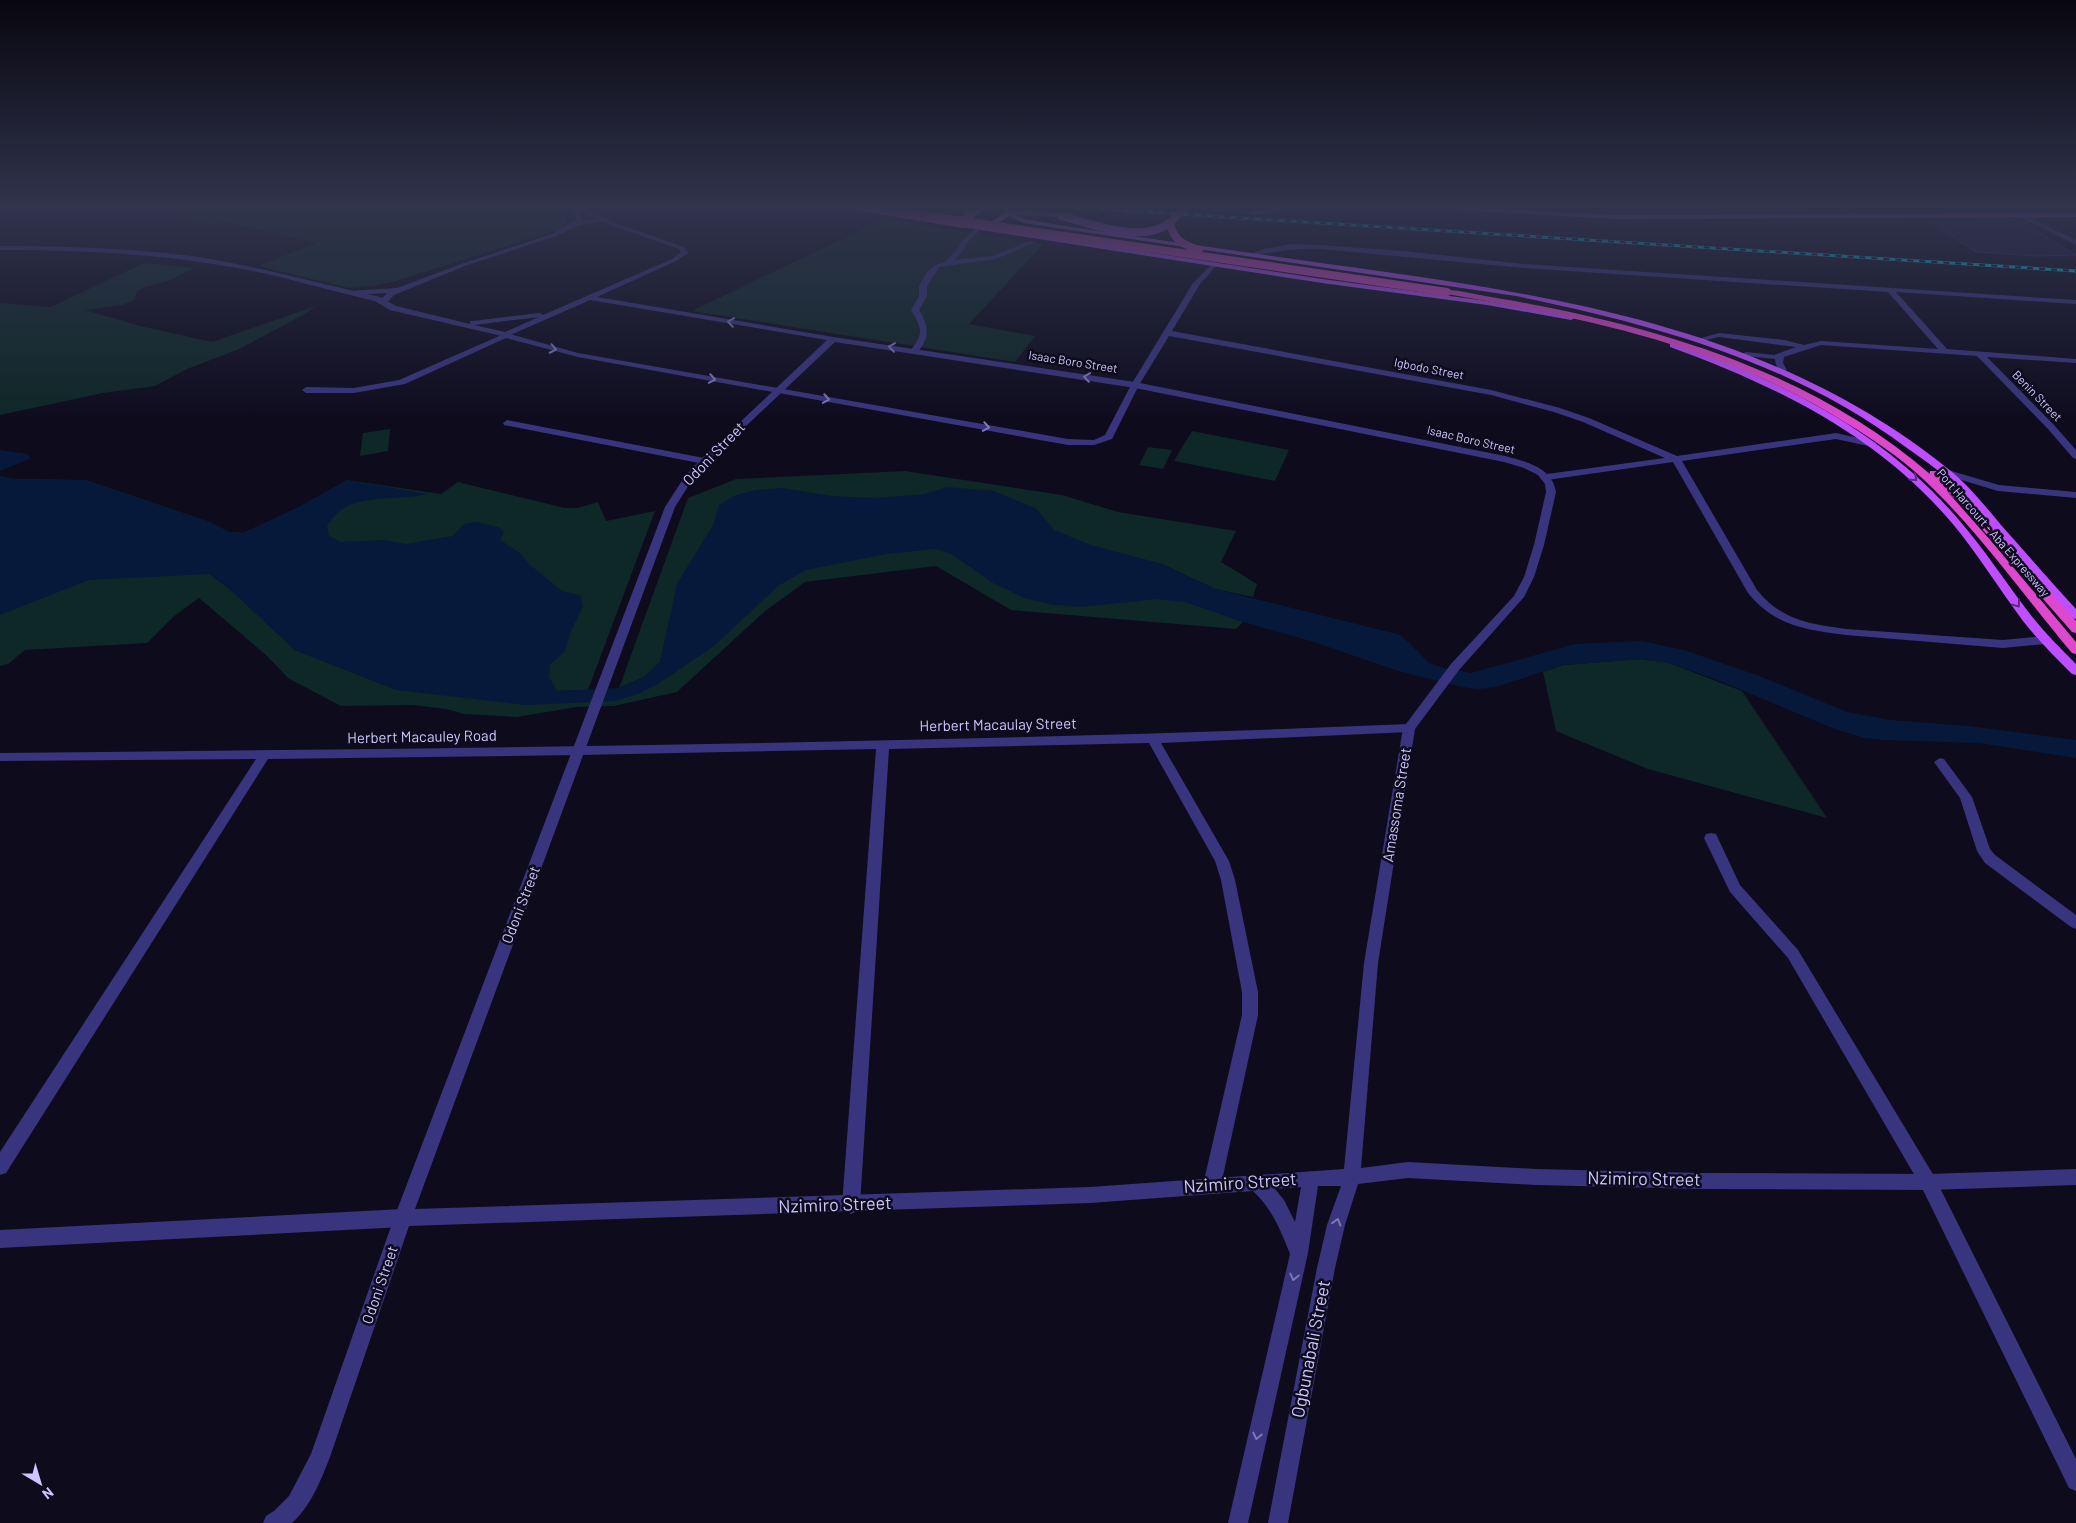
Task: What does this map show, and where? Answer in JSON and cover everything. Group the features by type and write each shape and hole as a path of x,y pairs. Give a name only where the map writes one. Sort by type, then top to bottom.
{"highway":[{"name":"Port Harcourt - Aba Expressway","path":"1365,278 1523,299 1608,318 1683,339 1752,364 1820,396 1878,430 1926,466 1980,512 2073,616 2076,630"},
{"name":"Port Harcourt - Aba Expressway","path":"1370,278 1448,290 1595,319 1678,342 1745,367 1799,392 1854,423 1933,483 1951,512 1970,524 2076,650"}],"main road":[{"path":"1312,278 1528,309 1594,323 1669,344 1756,376 1850,427 1903,467 1951,512 2028,619 2076,671"},
{"path":"1413,278 1527,295 1597,309 1702,339 1746,354 1783,370 1874,420 1948,473 1980,512"}],"street":[{"path":"265,278 313,290 382,303 407,312 506,335 578,355 1088,444 1101,442 1108,436 1135,384 1201,278"},
{"path":"286,278 377,299 382,303"},
{"path":"382,303 387,296 400,289 430,278"},
{"path":"306,390 344,392 402,382 633,278"},
{"path":"915,350 922,342 925,327 915,310 923,296 923,286 929,278"},
{"path":"1708,278 2076,302"},
{"path":"349,294 400,289"},
{"path":"1890,290 1944,351"},
{"name":"Isaac Boro Street","path":"588,298 833,339 1135,384 1505,459 1535,469 1547,477"},
{"path":"460,324 553,314"},
{"name":"Igbodo Street","path":"1168,333 1490,393 1528,402 1586,420 1676,459"},
{"path":"1702,339 1719,334 1736,338 1784,342 1804,347"},
{"name":"Odoni Street","path":"281,1522 305,1490 320,1457 403,1218 583,751 593,710 670,507 688,478 704,461 833,339"},
{"path":"1746,354 1768,358 1780,356 1817,343 1826,343 2076,361"},
{"name":"Benin Street","path":"1979,354 2051,427 2076,456"},
{"path":"1780,356 1779,363 1783,370"},
{"path":"507,423 704,461"},
{"path":"1547,477 1836,436 1844,433 1850,427"},
{"path":"1836,436 1873,444"},
{"path":"1676,459 1752,591 1779,616 1804,625 1846,632 2003,644 2046,640"},
{"path":"1948,473 1998,488 2076,495"},
{"name":"Amassoma Street","path":"1352,1177 1371,962 1409,728 1455,667 1519,598 1529,577 1539,545 1551,492 1551,485 1547,477"},
{"path":"1980,512 1978,492 1998,488"},
{"name":"Herbert Macaulay Street","path":"583,751 1153,739 1409,728"},
{"path":"1153,739 1222,861 1228,880 1250,992 1250,1015 1245,1041 1212,1184"},
{"path":"851,1204 883,744"},
{"name":"Herbert Macauley Road","path":"0,757 583,751"},
{"path":"0,1167 265,754"},
{"path":"1940,762 1966,797 1984,851 1990,859 2076,924"},
{"path":"1711,838 1735,888 1793,954 1928,1182 2076,1481"},
{"name":"Nzimiro Street","path":"0,1239 403,1218 1090,1195 1212,1184 1352,1177 1408,1170 1556,1177 1928,1182 2076,1177"},
{"name":"Ogbunabali Street","path":"1278,1523 1324,1276 1336,1225 1352,1177"},
{"name":"Ogbunabali Street","path":"1238,1523 1299,1254 1311,1178"},
{"path":"1257,1183 1283,1212 1299,1254"}],"green space":[{"path":"112,278 174,278 137,291 135,300 122,305 85,310 140,326 212,342 316,306 303,315 237,350 187,369 155,386 103,393 0,415 0,303 51,307"},
{"path":"308,278 405,278 372,286 349,288"},
{"path":"760,278 1011,278 969,324 1035,336 1015,362 692,311"},
{"path":"390,429 388,451 360,456 363,433"},
{"path":"1192,431 1289,450 1275,481 1174,461"},
{"path":"1148,447 1172,450 1163,469 1139,465"},
{"path":"905,471 1062,495 1118,512 1236,531 1221,562 1257,584 1253,597 1215,589 1162,564 953,514 671,615 660,662 644,677 619,688 688,498 736,479"},
{"path":"0,476 14,479 86,480 207,521 229,532 243,533 299,507 347,480 441,494 458,482 565,508 578,508 598,502 606,521 655,511 588,690 557,691 258,575 59,535"},
{"path":"814,527 1139,581 1243,622 1236,629 1011,610 936,566 805,582 764,612 677,692 614,706 577,707 517,717 464,714 446,709 413,705 341,706 288,678 267,656 199,598 173,617 147,643 25,650 8,664 0,666 0,589 47,567 210,574 232,591 295,650 397,690 638,694 674,673"},
{"path":"1641,659 1669,663 1742,691 1827,818 1648,769 1556,731 1543,672 1563,665"}],"water":[{"path":"0,450 27,454 31,458 0,471"},
{"path":"0,476 14,479 86,480 207,521 229,532 243,533 299,507 347,480 428,494 373,499 353,504 341,510 327,525 329,536 341,542 383,540 406,544 453,536 464,524 476,522 498,527 504,532 500,540 521,554 529,564 562,591 580,595 583,606 571,631 565,651 550,665 549,677 557,691 619,688 644,677 660,662 677,584 713,525 719,505 736,495 756,490 783,488 832,496 875,498 925,494 947,487 994,491 1037,509 1054,530 1091,545 1162,564 1215,589 1401,635 1429,663 1444,668 1471,673 1575,644 1641,641 1684,650 1762,677 1847,712 1891,720 1969,726 2076,740 2076,758 1979,743 1864,738 1835,729 1722,682 1669,663 1641,659 1563,665 1496,687 1478,689 1462,687 1398,671 1314,642 1243,622 1185,602 1156,599 1082,607 1054,605 1024,598 993,583 951,554 936,549 886,554 806,570 778,586 714,646 656,685 638,694 615,701 526,705 397,690 295,650 232,591 210,574 89,580 0,615"}]}
